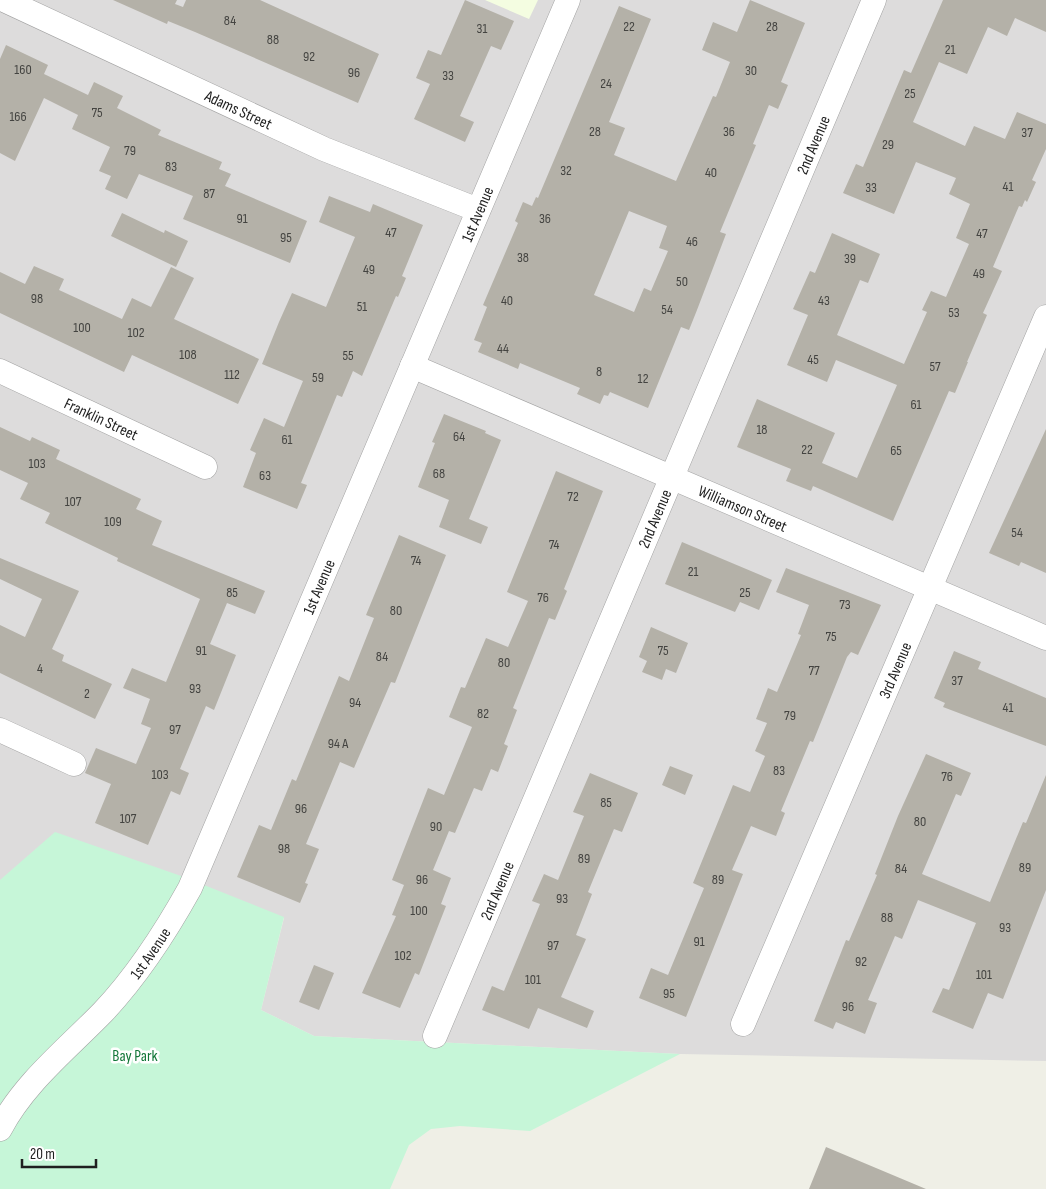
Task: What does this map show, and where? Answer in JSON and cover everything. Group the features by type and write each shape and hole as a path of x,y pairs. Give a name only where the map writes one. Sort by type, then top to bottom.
{"street":[{"name":"Adams Street","path":"4,0 324,149 478,210"},
{"name":"1st Avenue","path":"0,1128 8,1113 50,1064 104,1012 136,974 164,934 190,888 568,0"},
{"name":"2nd Avenue","path":"435,1036 670,477 874,0"},
{"name":"3rd Avenue","path":"744,1024 1046,317"},
{"name":"Williamson Street","path":"412,366 1046,638"},
{"name":"Franklin Street","path":"0,371 204,467"},
{"path":"0,730 74,764"}],"shaded area":[{"path":"0,0 1046,0 1046,1061 680,1054 314,1036 261,1010 284,918 0,880"},
{"path":"485,0 538,0 529,19"}],"green space":[{"name":"Bay Park","path":"55,832 184,877 284,917 261,1010 314,1036 680,1054 530,1131 460,1126 431,1129 409,1145 390,1189 0,1189 0,880"}],"building":[{"path":"113,0 177,0 175,4 183,7 186,0 260,0 379,54 358,103 195,32 168,21 167,24"},
{"path":"465,0 514,21 501,50 491,46 460,116 474,122 465,142 414,119 430,84 416,78 428,50 441,55"},
{"path":"750,0 805,23 781,82 788,85 778,109 769,105 753,144 756,145 720,232 726,234 689,330 681,327 648,408 610,392 608,396 604,395 600,404 577,394 580,388 520,363 518,369 478,352 482,343 474,340 487,307 483,305 518,223 515,221 523,202 532,206 536,197 538,198 619,6 651,19 609,122 625,128 614,155 676,181 713,96 716,97 730,62 702,50 713,22 737,32","holes":["629,211 667,226 659,248 668,251 651,291 644,288 634,312 594,295"]},
{"path":"943,0 1046,0 1046,32 1015,18 1007,36 988,27 967,74 939,62 913,122 965,146 974,126 1005,139 1017,112 1046,124 1046,149 1032,180 1036,182 1027,202 1025,200 1022,207 1019,206 993,267 1002,271 983,313 987,315 968,362 955,393 949,391 893,521 813,486 811,491 786,481 791,469 737,447 757,399 835,433 822,463 857,478 897,385 836,360 827,382 787,365 808,315 793,309 810,271 815,273 832,233 880,254 868,283 860,280 837,335 904,364 927,312 922,310 931,291 946,297 969,244 956,238 970,204 949,194 956,178 916,162 894,214 843,193 856,164 863,167 904,70 911,73"},
{"path":"6,45 48,65 44,74 88,95 94,82 123,96 117,108 161,130 158,135 222,162 219,169 231,174 225,186 307,221 290,263 183,219 193,196 139,174 127,199 105,189 111,176 99,171 110,147 72,129 78,115 44,98 15,161 0,153 0,59"},
{"path":"329,196 370,212 373,204 423,225 402,276 406,278 398,297 396,296 362,376 353,371 342,397 337,395 301,483 307,485 297,509 243,487 256,453 250,450 264,418 284,427 303,381 262,364 279,322 292,293 326,307 355,237 319,222"},
{"path":"122,213 164,233 165,230 188,241 176,267 111,236"},
{"path":"34,266 64,279 59,290 122,319 132,298 151,307 171,267 194,278 174,319 259,359 238,404 132,355 124,372 0,313 0,272 25,284"},
{"path":"444,414 486,431 485,433 501,440 469,519 488,527 481,544 439,527 449,500 418,487 435,443 432,442"},
{"path":"0,427 30,441 32,437 60,450 56,459 141,499 136,509 162,521 152,545 265,591 255,614 227,603 210,644 236,655 214,710 206,706 180,769 189,773 180,795 171,791 148,845 95,823 111,784 85,773 96,748 136,764 151,728 141,724 150,699 123,688 132,668 166,682 200,599 117,561 118,558 45,523 50,513 20,499 28,483 0,470"},
{"path":"1046,429 1046,573 1021,562 1019,566 989,553"},
{"path":"556,471 603,491 564,589 567,591 555,620 549,618 513,708 517,710 504,744 508,746 498,772 491,769 482,791 474,788 455,833 449,831 433,870 451,878 441,904 446,906 419,975 415,973 400,1008 362,993 396,916 392,915 404,885 392,880 428,788 444,795 472,727 449,717 461,687 465,688 486,638 508,647 528,601 507,592"},
{"path":"399,535 446,555 395,683 391,682 354,768 340,762 306,844 319,849 305,883 308,884 300,903 237,877 259,825 271,830 292,779 296,781 339,676 349,681 374,618 366,615"},
{"path":"682,542 772,580 759,610 740,602 735,612 665,584"},
{"path":"0,558 79,591 52,649 64,655 62,661 112,684 95,719 0,673 0,625 25,637 42,599 0,579"},
{"path":"786,568 881,605 858,655 851,652 847,657 813,742 810,741 781,811 785,813 776,836 751,826 732,870 743,874 686,1017 639,998 651,968 668,975 704,888 693,883 733,785 750,792 765,756 755,751 767,723 756,719 768,688 777,692 801,635 798,634 809,605 776,592"},
{"path":"651,627 688,643 676,673 666,669 662,680 642,672 647,661 639,657"},
{"path":"954,651 981,662 978,669 1046,698 1046,746 943,707 945,703 934,698"},
{"path":"926,754 971,773 961,796 956,794 922,874 990,902 1023,822 1026,823 1046,775 1046,890 1003,999 988,993 973,1029 932,1012 943,988 949,990 976,923 918,900 902,939 895,936 868,1000 877,1003 865,1034 836,1022 833,1029 814,1021 846,940 849,941 877,875 875,874 898,816"},
{"path":"670,766 693,775 685,795 662,785"},
{"path":"590,773 638,793 622,832 614,829 588,892 592,894 576,935 586,939 561,997 594,1011 587,1028 538,1008 529,1029 482,1010 492,986 504,991 540,904 532,901 544,874 558,880 584,816 573,812"},
{"path":"314,965 334,973 319,1010 299,1002"},
{"path":"826,1147 926,1189 809,1189"}]}
